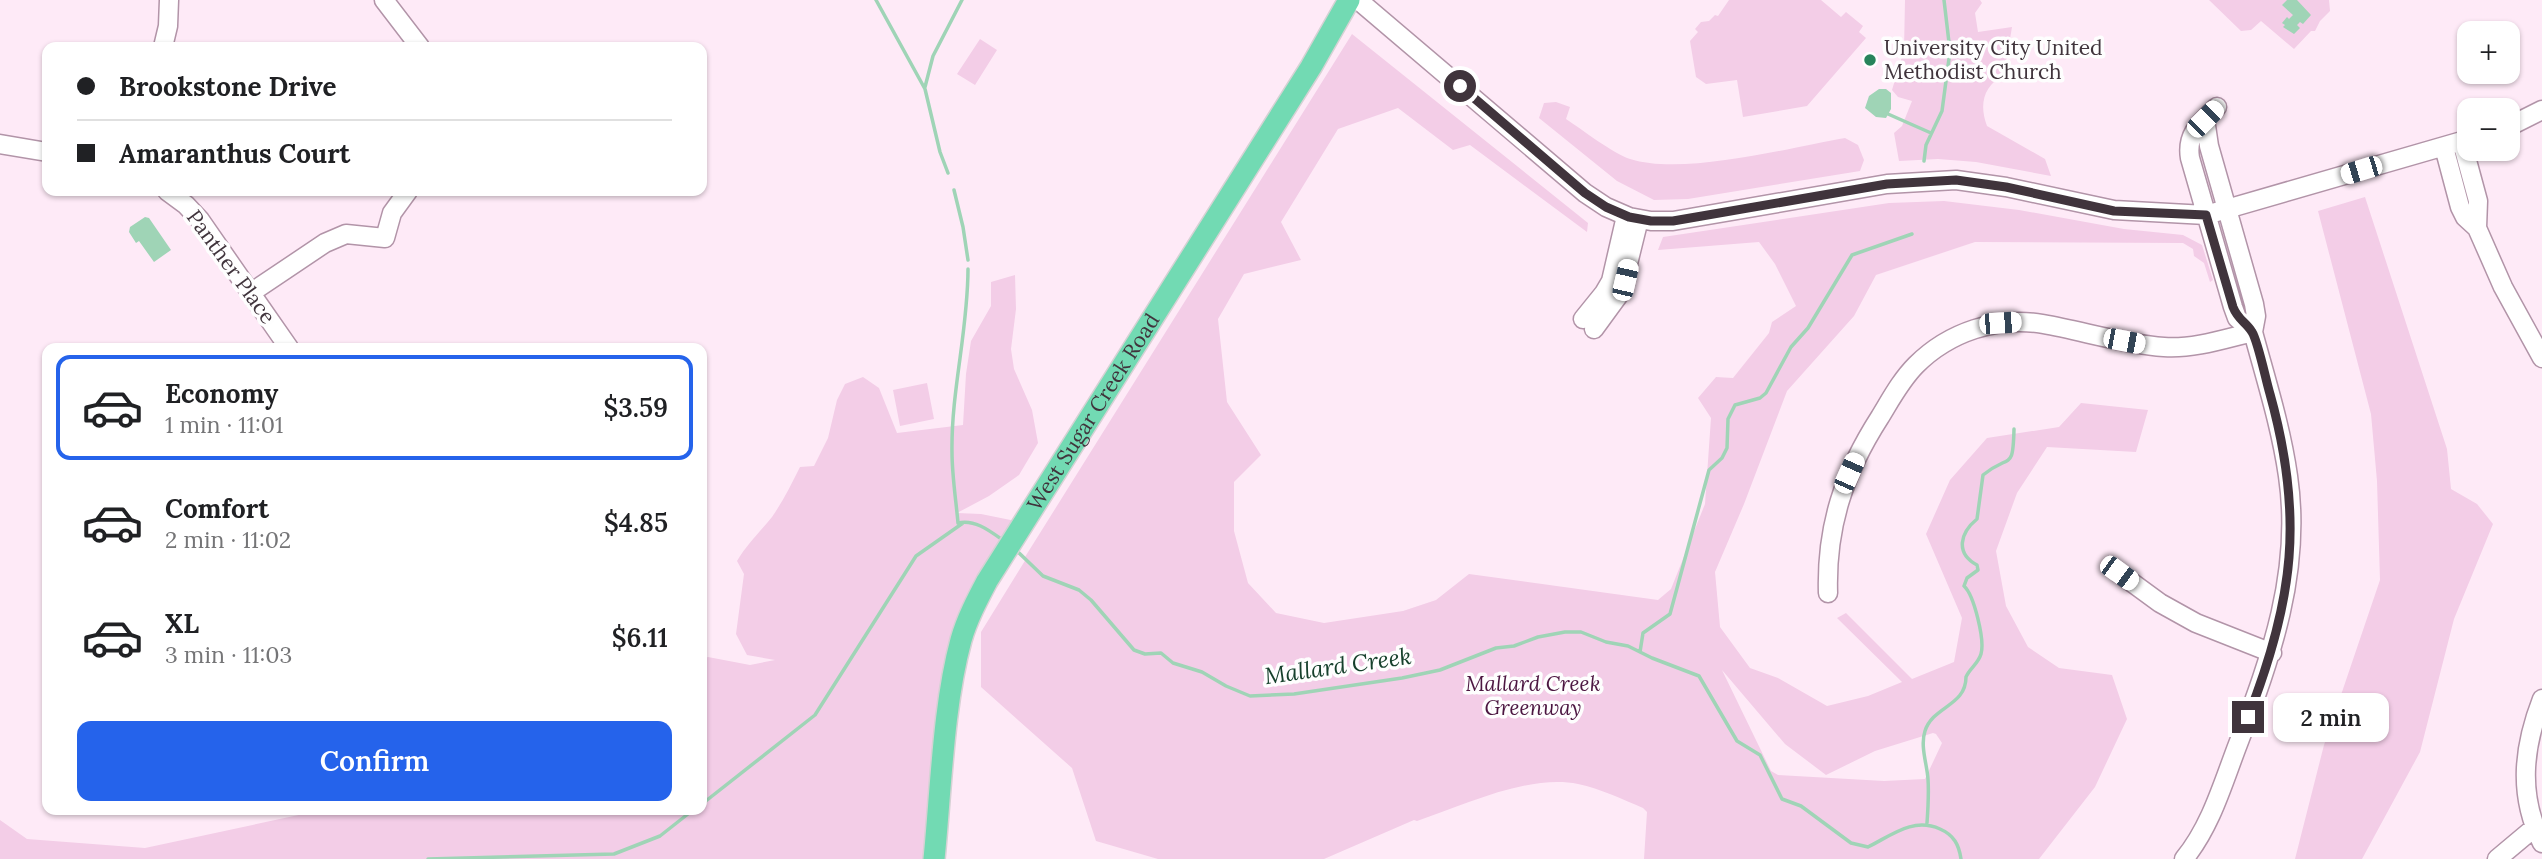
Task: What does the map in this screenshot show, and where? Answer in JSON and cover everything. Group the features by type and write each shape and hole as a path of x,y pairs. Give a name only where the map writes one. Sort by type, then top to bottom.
{"main road":[{"name":"West Sugar Creek Road","path":"934,859 954,672 962,638 987,581 1311,67 1349,0"}],"street":[{"path":"164,42 169,0"},
{"path":"384,0 416,42"},
{"path":"1358,0 1585,193 1606,207 1651,221 1683,220 1923,180 1976,182 2123,212 2206,215 2457,143"},
{"path":"2520,121 2542,110"},
{"path":"2184,859 2212,813 2272,653 2286,592 2290,555 2290,502 2279,427 2253,332 2256,316 2254,304 2205,133 2211,113 2195,129 2188,148 2233,307 2237,318 2253,332"},
{"path":"0,144 42,151"},
{"path":"2444,147 2460,207 2465,217 2477,228 2503,287 2542,358"},
{"path":"2470,161 2478,201 2477,228"},
{"name":"Panther Place","path":"174,196 200,220 286,343"},
{"path":"252,292 325,243 346,234 385,238 392,213 404,196"},
{"path":"1588,324 1611,281 1633,217"},
{"path":"1828,593 1829,545 1834,519 1860,449 1902,381 1931,352 1949,340 1986,326 2022,322 2167,347 2213,342 2253,332"},
{"path":"2119,573 2160,603 2196,623 2272,653"},
{"path":"2497,859 2538,835 2526,799 2524,779 2534,757 2530,732 2542,699"}],"green space":[{"path":"1729,0 1821,0 1841,17 1846,12 1863,26 1859,32 1866,38 1807,106 1743,117 1737,80 1706,84 1696,77 1690,41 1698,32 1695,29 1701,22 1718,16"},
{"path":"1905,0 1980,0 1982,3 1975,13 1978,32 2012,27 2004,75 1987,90 1983,111 1987,126 2045,159 2051,176 1976,162 1938,159 1899,161 1894,133 1902,126 1912,101 1898,97 1892,90 1904,50"},
{"path":"2209,0 2329,0 2330,11 2315,31 2311,31 2294,49 2261,21 2251,30 2241,31"},
{"name":"Mallard Creek Greenway","path":"1352,34 1588,223 1587,232 1470,145 1453,150 1398,108 1338,129 1281,222 1301,260 1244,274 1218,319 1227,402 1261,455 1234,482 1234,531 1248,583 1276,613 1324,623 1403,611 1436,600 1469,574 1658,600 1671,589 1705,504 1711,418 1698,398 1716,377 1733,378 1769,333 1772,322 1796,306 1775,264 1759,242 1658,250 1663,237 1889,203 1944,201 2019,210 2124,229 2183,235 2202,245 2213,280 2210,282 2204,263 2194,256 2193,249 2183,243 1975,242 1876,275 1854,316 1787,391 1715,572 1720,627 1750,668 1778,678 1827,706 1868,696 1902,682 1837,618 1846,613 1912,679 1954,662 1962,618 1926,534 1950,480 1987,438 2059,427 2081,403 2148,410 2136,452 2047,447 2017,493 1996,551 2006,606 2028,647 2059,668 2112,675 2127,719 2095,787 2039,859 1644,859 1647,812 1643,808 1595,789 1559,782 1518,787 1414,820 1324,859 1158,859 1096,841 1072,768 981,687 981,632 1025,557","holes":["1722,670 1785,744 1826,775 1875,751 1933,733 1942,743 1925,779 1884,781 1778,775 1771,771"]},
{"path":"980,39 997,50 975,85 957,74"},
{"path":"1556,102 1570,107 1566,119 1606,147 1630,159 1652,163 1706,162 1766,154 1845,138 1858,145 1864,160 1860,171 1688,199 1654,200 1617,181 1539,118 1544,103"},
{"path":"2365,197 2447,449 2451,489 2477,504 2493,524 2454,619 2420,752 2362,859 2295,859 2324,745 2380,580 2377,481 2371,414 2318,211"},
{"path":"1015,275 1016,309 1011,349 1014,369 1032,410 1038,443 1019,475 989,496 957,513 981,514 1025,523 962,638 935,859 0,859 0,820 27,839 145,848 299,815 707,815 707,657 750,665 775,660 747,655 736,634 744,574 737,561 772,517 800,467 814,466 828,438 837,400 845,384 863,377 879,388 897,433 963,425 971,341 991,306 991,282"},
{"path":"927,383 934,419 900,426 893,390"}],"shaded area":[{"path":"2287,0 2297,0 2311,15 2303,24 2300,22 2297,25 2300,28 2294,34 2283,27 2285,25 2282,23 2293,15 2282,5"},
{"path":"1879,89 1886,89 1891,93 1891,109 1886,118 1876,117 1865,108 1869,96"},
{"path":"145,217 149,218 171,250 154,262 129,232 130,227"}],"waterway":[{"path":"876,0 925,89 940,152 948,173"},
{"path":"925,87 933,56 962,0"},
{"path":"1924,161 1926,145 1942,111 1950,51 1944,0"},
{"path":"1888,114 1931,133"},
{"path":"954,190 968,260"},
{"path":"1640,652 1643,633 1670,614 1709,470 1722,458 1727,448 1728,419 1735,405 1760,398 1766,393 1791,347 1808,328 1852,255 1912,234"},
{"path":"968,269 952,429 958,523 976,524 1004,541"},
{"path":"1927,823 1928,785 1923,749 1925,731 1935,716 1961,694 1966,677 1978,661 1982,647 1978,618 1964,586 1967,578 1978,570 1977,565 1965,555 1962,543 1967,530 1977,519 1983,475 2011,457 2014,429"},
{"name":"Mallard Creek","path":"707,800 815,715 916,556 963,523"},
{"name":"Mallard Creek","path":"1016,550 1043,576 1079,590 1091,600 1134,650 1145,654 1161,653 1173,663 1202,672 1250,696 1294,694 1402,678 1440,670 1496,648 1514,646 1538,637 1565,632 1581,632 1606,642 1628,646 1699,676 1737,741 1760,755 1782,799 1801,806 1851,843 1868,847 1912,826 1940,829 1955,841 1961,859"},
{"name":"Mallard Creek","path":"428,859 614,854 660,836 687,815"}],"place":[{"name":"University City United Methodist Church","path":"1870,60"}],"route":[{"path":"1460,86 1585,193 1606,207 1629,217 1651,221 1693,219 1923,180 1976,182 2114,211 2206,215 2237,318 2253,332 2279,427 2291,514 2290,555 2280,622 2267,669 2248,717"}]}
